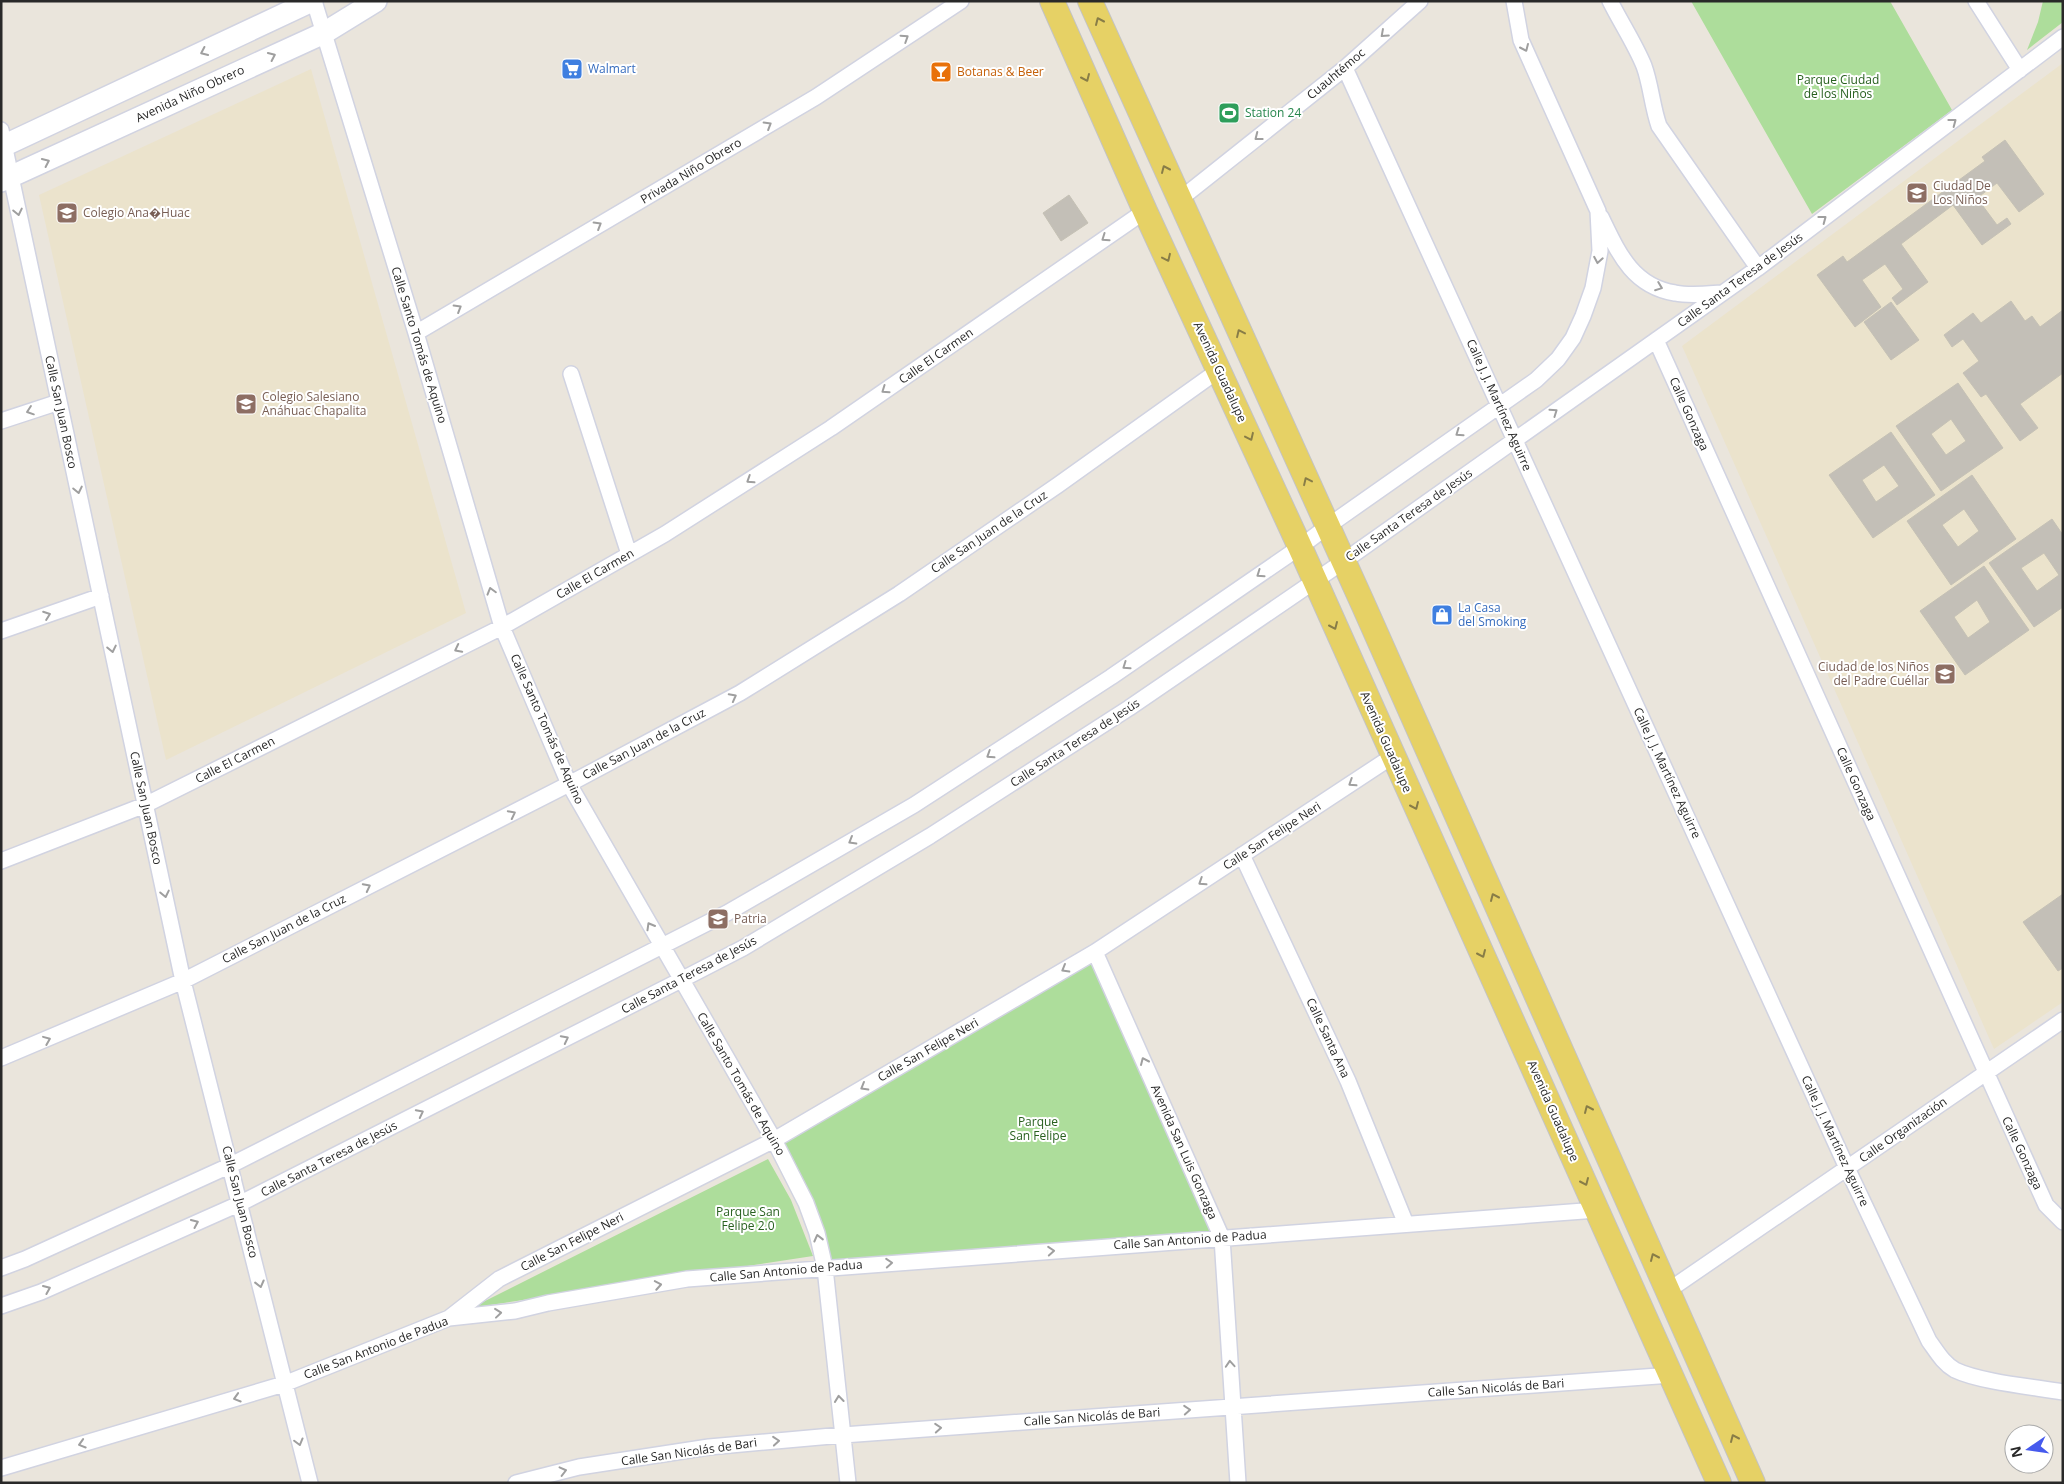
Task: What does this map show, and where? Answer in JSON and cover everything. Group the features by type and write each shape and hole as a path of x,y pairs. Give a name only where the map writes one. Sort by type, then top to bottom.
{"main road":[{"path":"2,141 313,1"},
{"name":"Avenida Niño Obrero","path":"6,179 324,32 376,1"},
{"name":"Avenida Guadalupe","path":"1052,1 1300,547 1719,1483"},
{"path":"1090,1 1344,561 1754,1483"}],"street":[{"name":"Calle Santo Tomás de Aquino","path":"313,1 416,333 502,627 569,784 774,1140 806,1203 817,1233 825,1268 848,1483"},
{"name":"Privada Niño Obrero","path":"416,333 816,97 961,1"},
{"name":"Cuauhtémoc","path":"1179,200 1345,68 1420,1"},
{"path":"1514,1 1521,40 1617,252 1638,277 1674,293 1721,293"},
{"path":"1610,1 1643,66 1650,86 1652,105 1659,126 1758,268"},
{"path":"1976,1 2020,70"},
{"name":"Calle Santa Teresa de Jesús","path":"1,1306 41,1292 241,1203 743,948 930,836 1129,708 1344,561 1758,268 2063,37"},
{"name":"Calle J. J. Martínez Aguirre","path":"1345,68 1847,1168 1929,1342 1942,1360 1955,1370 1978,1377 2063,1392"},
{"name":"Calle San Juan Bosco","path":"2,141 6,179 101,596 183,981 241,1203 284,1384 310,1483"},
{"name":"Calle El Carmen","path":"1,860 146,805 502,627 665,534 831,428 1146,211"},
{"path":"1,1268 25,1260 231,1165 727,913 914,805 1111,677 1300,547 1544,373 1558,359 1573,338 1593,288 1600,251 1598,211"},
{"name":"Calle Gonzaga","path":"1656,340 2046,1205 2062,1222"},
{"name":"Calle San Juan de la Cruz","path":"1,1058 183,981 569,784 740,693 899,594 1058,485 1218,370"},
{"path":"571,374 629,554"},
{"path":"1,421 58,402"},
{"path":"1,631 101,596"},
{"name":"Calle San Felipe Neri","path":"449,1318 499,1279 774,1140 1095,952 1393,756"},
{"name":"Calle Santa Ana","path":"1242,855 1348,1081 1406,1224"},
{"name":"Avenida San Luis Gonzaga","path":"1095,952 1222,1238 1238,1483"},
{"name":"Calle Organización","path":"1669,1290 2063,1020"},
{"name":"Calle San Antonio de Padua","path":"1,1468 284,1384 449,1318 515,1311 548,1303 687,1279 1597,1210"},
{"name":"Calle San Nicolás de Bari","path":"516,1483 579,1467 709,1447 843,1435 1672,1375"}],"shaded area":[{"name":"Ciudad de los Niños del Padre Cuéllar","path":"2063,63 2063,1002 1994,1049 1682,346"},
{"name":"Colegio Salesiano Anáhuac Chapalita","path":"311,69 466,613 166,760 39,195"}],"green space":[{"name":"Parque Ciudad de los Niños","path":"1691,1 1890,1 1952,110 1812,214"},
{"path":"2043,1 2063,1 2063,22 2027,50 2038,22"},
{"name":"Parque San Felipe","path":"1092,962 1218,1235 826,1260 781,1142"},
{"name":"Parque San Felipe 2.0","path":"768,1159 791,1200 813,1256 471,1308"}],"building":[{"path":"2005,140 2044,194 2019,212 1997,183 1977,198 1997,225 2007,218 2011,224 1982,245 1953,205 1901,244 1928,282 1897,305 1892,298 1903,289 1885,264 1862,280 1881,307 1855,327 1817,275 1843,256 1847,262 1985,161 1982,157"},
{"path":"1069,195 1088,223 1061,241 1043,213"},
{"path":"2011,301 2025,321 2032,316 2040,327 2063,310 2063,373 2020,404 2038,428 2020,441 1986,394 1981,397 1963,373 1979,361 1963,339 1952,347 1944,335 1973,313 1981,323"},
{"path":"1891,302 1919,340 1891,360 1864,322"},
{"path":"1958,383 2003,448 1941,491 1896,426","holes":["1951,419 1966,441 1946,455 1931,434"]},
{"path":"1891,432 1935,495 1873,538 1829,475","holes":["1884,465 1899,486 1876,502 1862,480"]},
{"path":"1972,475 2016,539 1951,585 1907,521","holes":["1964,509 1979,531 1958,547 1942,525"]},
{"path":"2052,519 2063,535 2063,607 2034,627 1989,563","holes":["2044,553 2059,575 2037,591 2021,568"]},
{"path":"1984,566 2029,630 1965,675 1920,611","holes":["1977,600 1990,622 1968,638 1954,617"]},
{"path":"2063,894 2063,968 2058,971 2023,922"}],"place":[{"name":"Walmart","path":"572,69"},
{"name":"Botanas & Beer","path":"941,72"},
{"name":"Station 24","path":"1229,113"},
{"name":"Ciudad De Los Niños","path":"1917,193"},
{"name":"Colegio Ana�Huac","path":"67,213"},
{"name":"Colegio Salesiano Anáhuac Chapalita","path":"246,404"},
{"name":"La Casa del Smoking","path":"1442,615"},
{"name":"Ciudad de los Niños del Padre Cuéllar","path":"1945,674"},
{"name":"Patria","path":"718,919"}]}
